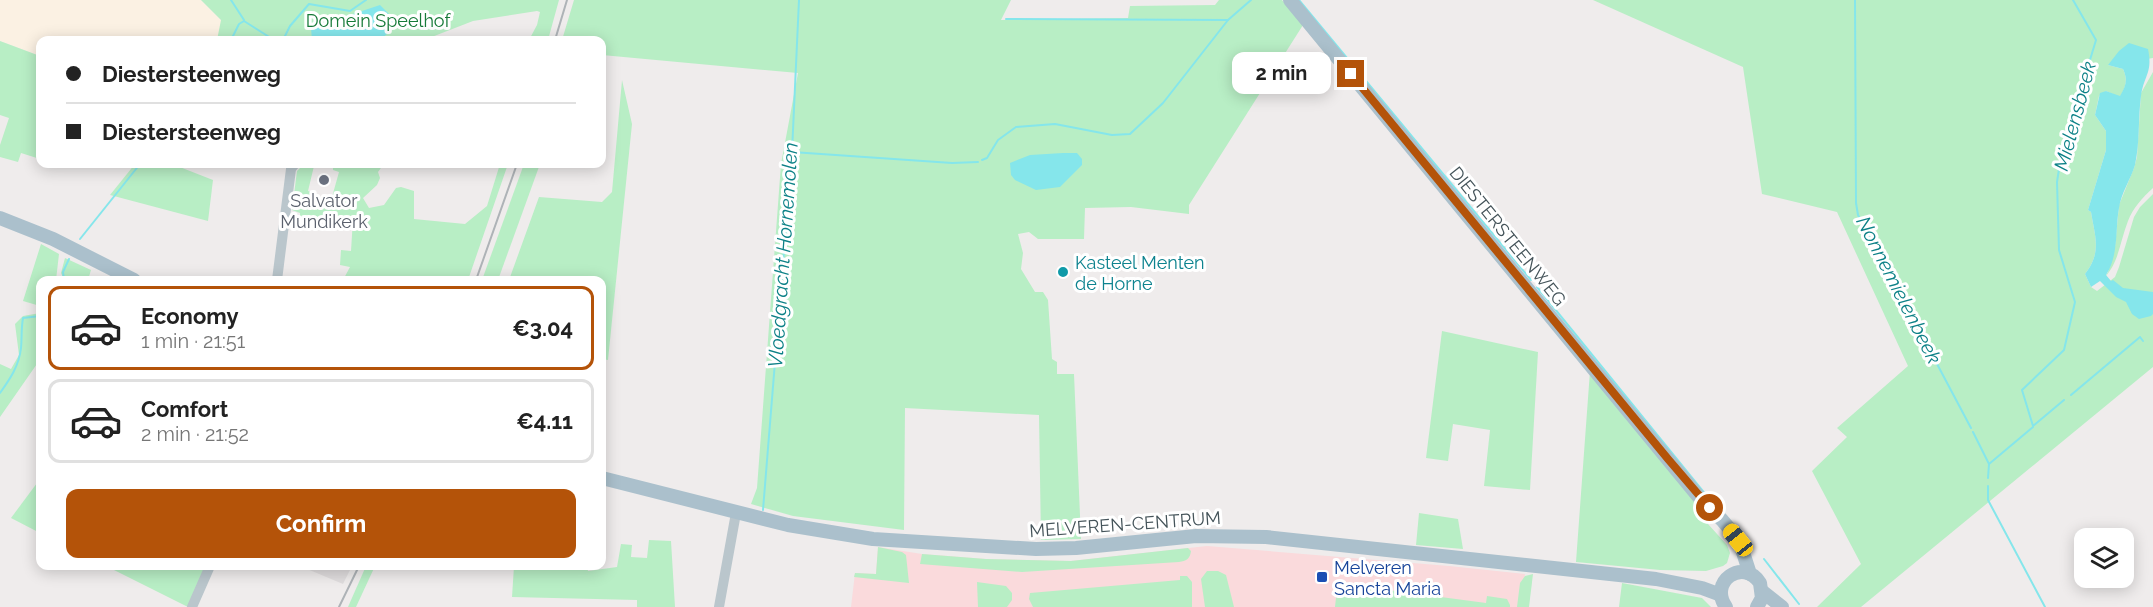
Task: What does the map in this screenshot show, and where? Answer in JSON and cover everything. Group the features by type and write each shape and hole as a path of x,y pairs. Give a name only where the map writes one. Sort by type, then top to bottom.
{"main road":[{"name":"DIESTERSTEENWEG","path":"1290,0 1698,496 1738,540 1750,574 1758,579 1763,592"},
{"path":"0,218 44,234 126,276"},
{"name":"MELVEREN-CENTRUM","path":"606,479 736,513 844,535 912,542 1046,549 1085,548 1196,536 1266,537 1656,579 1704,580 1724,599"},
{"name":"DIESTERSTEENWEG","path":"1698,496 1713,522 1737,553 1735,573"},
{"path":"1724,599 1735,573 1750,574"},
{"path":"1757,607 1763,592 1782,607"}],"street":[{"path":"278,276 292,168"},
{"path":"719,607 736,513"},
{"path":"192,607 208,570"}],"shaded area":[{"path":"0,0 201,0 221,20 218,36 36,36 36,54 0,41"},
{"path":"1207,546 1525,574 1522,607 851,607 855,573 876,574 878,547 922,554 986,559 1071,561"},
{"path":"310,570 350,570 343,584"}],"green space":[{"name":"Domein Speelhof","path":"201,0 559,0 549,36 531,36 537,25 540,12 537,11 473,21 434,36 218,36 221,20"},
{"path":"574,0 1011,0 1001,20 1128,18 1130,6 1215,5 1219,0 1282,0 1303,25 1189,205 1189,214 1131,207 1085,208 1084,239 1038,239 1029,232 1018,234 1023,253 1021,269 1035,292 1043,292 1048,300 1052,359 1057,362 1057,374 1074,374 1081,539 1041,540 1039,415 905,408 904,530 793,516 751,504 757,488 781,164 798,73 606,55 606,36 563,36"},
{"path":"1593,0 2153,0 2153,58 2108,65 2123,69 2125,86 2120,97 2106,91 2099,96 2095,115 2106,131 2106,150 2088,210 2091,212 2096,244 2094,259 2085,274 2091,287 2097,291 2115,277 2134,217 2153,194 2153,367 1861,607 1817,607 1861,564 1812,471 1847,437 1837,428 1908,366 1837,212 1762,194 1743,67"},
{"path":"0,41 36,54 36,158 21,153 18,162 0,157 0,145 9,118 0,115"},
{"path":"2153,72 2153,188 2132,212 2116,258 2105,277 2115,247 2119,205 2137,157 2141,93"},
{"path":"622,80 632,124 608,360 606,360 606,276 510,276 539,197 602,202 612,192"},
{"path":"132,168 182,168 213,180 208,221 110,195"},
{"path":"300,168 314,168 308,191 315,193 312,207 321,210 325,196 332,197 339,172 333,168 381,168 378,172 380,178 377,185 363,198 369,208 384,205 396,188 401,187 414,191 414,219 465,224 487,206 499,168 507,168 469,276 345,276 350,267 340,265 341,250 351,251 353,219 349,225 300,218 300,213 292,210 297,171"},
{"path":"523,168 539,168 499,276 483,276"},
{"path":"41,244 59,254 56,276 36,276 36,305 23,301"},
{"path":"65,258 91,270 89,276 62,276"},
{"path":"36,314 36,365 0,417 0,364 11,369 19,355 15,324 23,316"},
{"path":"1442,331 1538,352 1530,490 1484,486 1490,430 1453,424 1448,461 1426,458"},
{"path":"1590,371 1711,522 1708,524 1727,545 1730,553 1727,563 1723,566 1706,571 1660,570 1576,562"},
{"path":"36,484 36,531 11,518"},
{"path":"1419,513 1458,519 1463,549 1416,545"},
{"path":"649,540 671,541 675,607 637,607 637,600 512,597 514,570 606,570 617,567 621,544 632,545 631,557 647,558"},
{"path":"878,547 906,555 909,583 854,577 855,573 876,574"},
{"path":"1188,548 1191,551 1189,558 1179,562 1022,572 920,564 922,554 986,559 1071,561"},
{"path":"114,570 204,570 188,607"},
{"path":"364,570 373,570 356,607 348,607"},
{"path":"1207,571 1218,571 1226,575 1234,607 1205,607 1201,579"},
{"path":"1533,574 1529,607 1517,607 1520,583 1525,576"},
{"path":"1180,576 1187,576 1192,582 1192,607 1033,607 1029,599 1030,593 1180,580"},
{"path":"1338,580 1344,580 1343,584 1486,603 1487,596 1507,599 1510,607 1335,607"},
{"path":"977,582 1006,586 1012,593 1012,600 1007,607 978,607"},
{"path":"1622,583 1702,598 1711,607 1619,607"}],"water":[{"path":"380,5 394,19 385,36 312,36 311,28"},
{"path":"2129,43 2148,49 2149,69 2142,89 2135,165 2120,202 2115,251 2106,275 2123,288 2153,292 2153,314 2139,319 2132,314 2126,302 2116,297 2100,281 2091,287 2085,274 2094,259 2096,244 2091,212 2088,210 2106,150 2106,131 2095,115 2100,93 2106,91 2120,96 2124,89 2126,80 2123,69 2108,65"},
{"path":"1077,153 1082,159 1082,165 1060,187 1036,190 1015,180 1011,175 1010,163 1030,155"}],"waterway":[{"path":"231,0 244,20"},
{"path":"285,36 290,26 309,4 350,11 366,0"},
{"name":"Vloedgracht Hornemolen","path":"763,510 792,152 799,0"},
{"path":"982,160 987,158 998,140 1016,127 1055,124 1112,135 1130,134 1163,103 1228,20 1251,0"},
{"path":"1299,0 1531,280"},
{"name":"Nonnemielenbeek","path":"1855,0 1856,203 1858,215 1971,428"},
{"name":"Mielensbeek","path":"2064,400 2033,426 2022,390 2064,350 2075,302 2059,250 2057,182 2061,156 2096,40 2073,0"},
{"path":"1006,19 1228,20"},
{"path":"233,36 239,24 244,21 268,36"},
{"path":"792,152 952,163 978,162"},
{"path":"80,239 137,168"},
{"path":"64,276 69,259"},
{"path":"1537,287 1706,495"},
{"path":"0,393 18,361 23,318 36,316"},
{"name":"Mielensbeek","path":"2071,395 2140,337 2143,341"},
{"name":"Nonnemielenbeek","path":"1973,432 1989,464 2033,427"},
{"path":"1988,478 1989,464"},
{"path":"1988,486 1988,500 2045,607"},
{"path":"1764,559 1799,604"}],"railway":[{"path":"556,36 567,0"},
{"path":"477,276 516,168"},
{"path":"339,607 357,570"}],"place":[{"name":"Salvator Mundikerk","path":"324,180"},
{"name":"Kasteel Menten de Horne","path":"1063,272"},
{"name":"Melveren Sancta Maria","path":"1322,577"}],"route":[{"path":"1351,74 1710,508"}]}
